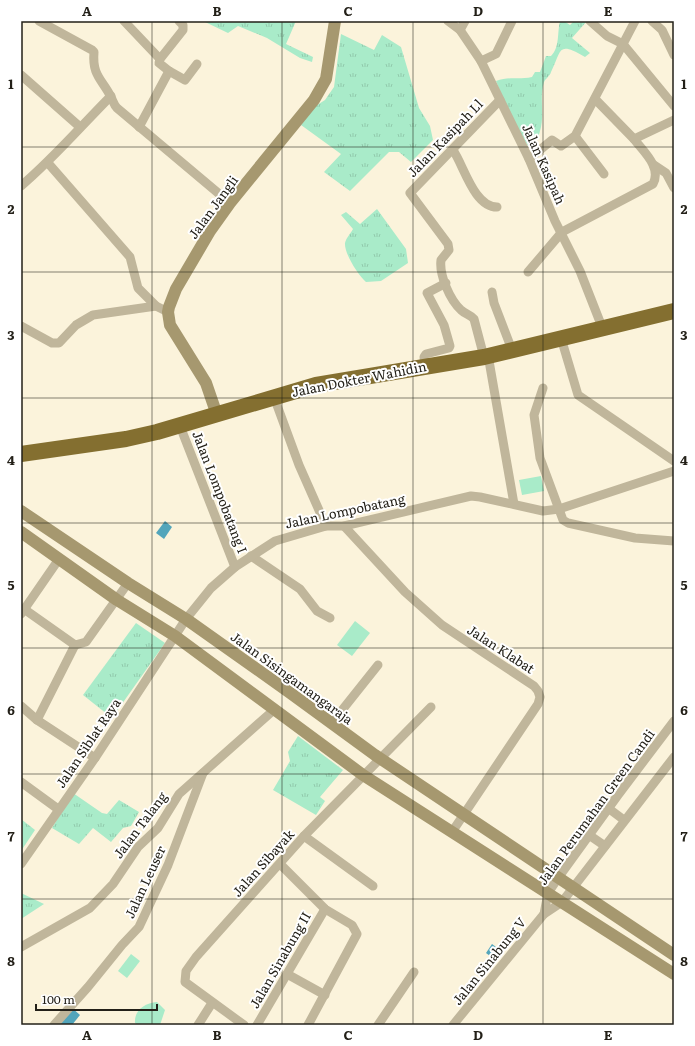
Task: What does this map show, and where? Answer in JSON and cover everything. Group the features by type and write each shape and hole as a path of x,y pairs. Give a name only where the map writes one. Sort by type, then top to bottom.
{"highway":[{"name":"Jalan Dokter Wahidin","path":"21,454 126,439 180,426 316,385 486,356 602,327 674,311"}],"main road":[{"name":"Jalan Jangli","path":"168,312 176,289 206,237 230,203 314,100 326,79 335,21"},
{"path":"168,312 170,325 206,383 217,415"},
{"name":"Jalan Sisingamangaraja","path":"21,511 128,583 186,619 381,759 674,954"},
{"path":"38,544 40,536 47,529"},
{"path":"21,532 117,600 175,636 363,775 674,974"}],"street":[{"path":"39,21 94,52 93,61 98,78 111,96 117,108 230,203"},
{"path":"124,21 160,59 159,63 168,71 185,80 197,64"},
{"path":"160,59 183,30 183,25 179,21"},
{"name":"Jalan Kasipah","path":"448,21 460,30 481,61 529,159 555,221 562,232 580,271 602,327"},
{"path":"460,30 465,21"},
{"path":"481,61 496,54 512,21"},
{"path":"529,159 552,140 562,146 575,136 635,21"},
{"path":"652,21 662,30 674,55"},
{"path":"592,22 607,36 623,44 674,106"},
{"path":"139,127 168,71"},
{"path":"21,75 80,127"},
{"path":"21,186 48,163 80,127 111,96"},
{"path":"595,99 634,139 654,165 666,173 674,188"},
{"name":"Jalan Kasipah Ll","path":"486,356 474,319 461,310 451,297 446,283 441,263 448,250 448,244 410,193 500,100"},
{"path":"634,139 674,120"},
{"path":"575,136 604,174"},
{"path":"452,150 482,200 491,207 497,208"},
{"path":"48,163 126,252 131,260 138,288 156,306 168,312"},
{"path":"528,272 562,232 653,184 655,178 654,165"},
{"path":"425,366 424,357 426,354 449,348 450,346 444,326 427,295 428,291 446,283"},
{"path":"492,292 494,303 512,350"},
{"path":"21,326 52,343 59,343 76,325 92,315 156,306"},
{"path":"561,338 578,395 674,461"},
{"path":"486,356 514,504"},
{"path":"543,388 534,415 540,458 563,520 568,523 635,538 674,541"},
{"path":"274,397 299,465 326,526"},
{"name":"Jalan Lompobatang I","path":"180,426 235,568"},
{"name":"Jalan Lompobatang","path":"186,619 211,588 251,556 275,541 326,526 344,526 471,496 543,511 559,509 674,471"},
{"name":"Jalan Klabat","path":"344,526 405,592 442,625 508,670 528,681 538,691 540,697 538,704 463,814"},
{"path":"251,556 300,589 317,611 330,618"},
{"path":"59,558 22,611 75,645"},
{"path":"37,720 75,645 86,642 128,583"},
{"path":"175,636 186,619"},
{"name":"Jalan Siblat Raya","path":"23,858 95,758 175,636"},
{"path":"331,724 378,665"},
{"path":"21,706 37,720 95,758"},
{"path":"363,775 381,759 431,707"},
{"name":"Jalan Talang","path":"21,947 87,911 106,894 135,850 160,825 179,794 274,709"},
{"name":"Jalan Perumahan Green Candi","path":"544,914 548,893 558,878 608,808 674,721"},
{"path":"544,914 562,902 674,757"},
{"name":"Jalan Leuser","path":"53,1025 88,987 122,945 139,927 171,858 204,772"},
{"name":"Jalan Sibayak","path":"212,1003 185,982 186,971 196,957 304,836 363,775"},
{"path":"21,782 58,809"},
{"path":"608,808 624,820"},
{"path":"452,832 463,814"},
{"path":"589,835 605,846"},
{"path":"304,836 373,886"},
{"path":"280,864 325,909 352,925 357,931 356,938 326,995 308,1025"},
{"name":"Jalan Sinabung II","path":"257,1025 325,909"},
{"name":"Jalan Sinabung V","path":"453,1025 544,914"},
{"path":"378,1024 414,972"},
{"path":"287,974 326,995"},
{"path":"198,1025 212,1003 244,1025"}],"green space":[{"path":"203,21 296,21 286,44 313,57 312,62 300,58 267,38 238,26 228,33"},
{"path":"560,21 564,21 570,25 574,21 587,21 572,38 590,53 585,57 576,52 565,49 559,53 544,82 542,94 542,119 539,135 534,146 528,146 510,116 496,81 532,77 535,72 540,72 546,56 551,56 556,48"},
{"path":"341,34 374,50 382,35 401,47 419,108 430,126 433,140 411,162 399,152 389,152 350,191 324,172 341,154 301,125 314,107 325,100 334,87"},
{"path":"377,209 406,249 408,263 381,281 366,282 349,258 345,243 353,229 341,215 346,212 360,224"},
{"path":"541,476 544,491 522,495 519,480"},
{"path":"355,621 370,633 352,656 337,645"},
{"path":"136,623 165,643 112,718 83,695"},
{"path":"298,736 343,770 320,797 325,801 316,815 273,790 290,761 288,752"},
{"path":"73,793 102,813 107,814 119,800 139,812 131,826 123,828 111,842 93,828 79,844 52,828"},
{"path":"21,819 35,830 21,851"},
{"path":"21,893 44,904 21,919"},
{"path":"131,954 140,961 127,978 118,971"},
{"path":"157,1002 165,1010 160,1025 138,1025 135,1023 136,1014 141,1008 148,1004"}],"water":[{"path":"165,521 172,527 164,539 156,533"},
{"path":"492,944 500,950 494,959 486,953"},
{"path":"71,1007 80,1015 72,1025 56,1025"}]}
